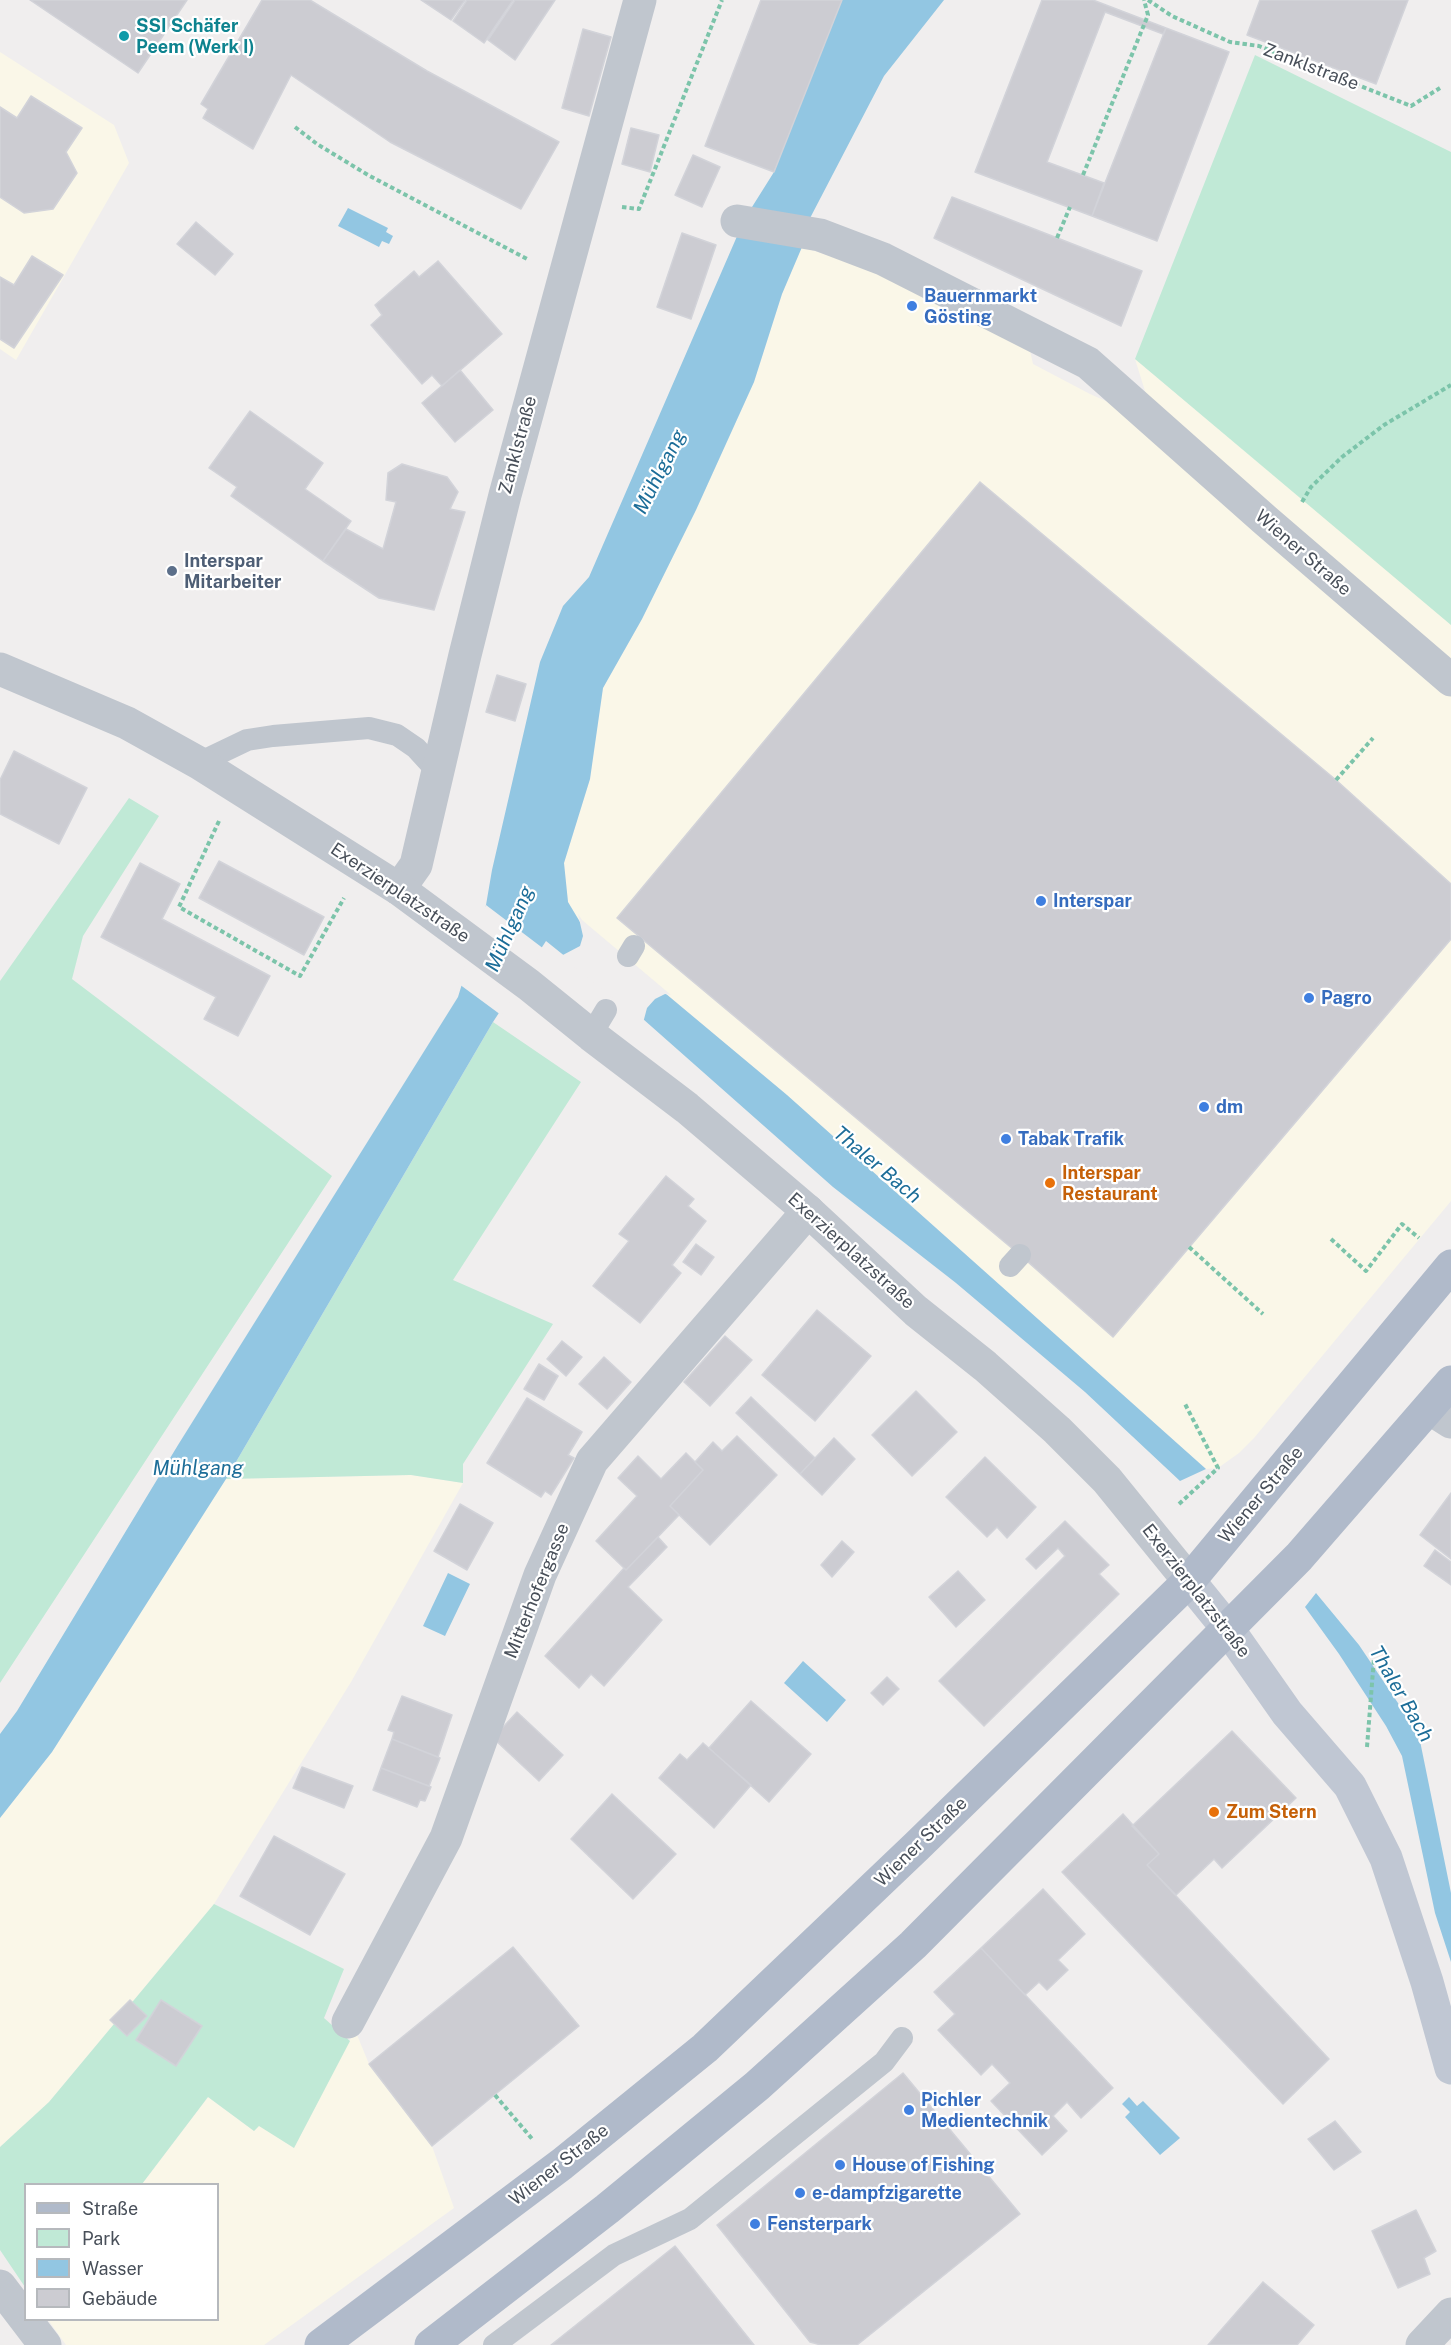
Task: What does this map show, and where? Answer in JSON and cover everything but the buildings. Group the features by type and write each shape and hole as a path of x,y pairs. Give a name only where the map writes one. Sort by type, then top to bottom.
{"main road":[{"name":"Wiener Straße","path":"321,2345 562,2164 705,2048 934,1830 1189,1581 1451,1266"},
{"path":"431,2345 607,2210 766,2078 913,1946 1440,1415 1451,1382"},
{"name":"Exerzierplatzstraße","path":"1189,1581 1228,1629 1287,1713 1350,1786 1386,1858 1427,1982 1451,2068"}],"street":[{"name":"Zanklstraße","path":"399,889 416,866 505,495 640,0"},
{"name":"Wiener Straße","path":"737,221 820,235 883,259 1088,363 1451,680"},
{"name":"Exerzierplatzstraße","path":"0,669 127,723 199,762 399,889 529,985 598,1022 687,1108 808,1211 916,1311 985,1366 1057,1430 1107,1480 1189,1581"},
{"name":"Mitterhofergasse","path":"348,2022 446,1838 540,1575 592,1461 808,1211"},
{"path":"0,2286 24,2317"},
{"path":"1422,2345 1451,2314"},
{"path":"27,2321 45,2345"}],"lane":[{"path":"199,762 247,740 369,728 397,735 416,748 437,771"},
{"path":"494,2345 614,2255 690,2219 884,2062 902,2038"}],"path":[{"path":"639,209 722,0"},
{"name":"Zanklstraße","path":"1146,0 1172,16 1230,42 1259,46 1411,106 1440,88"},
{"name":"Zanklstraße","path":"1083,175 1148,15 1146,0"},
{"path":"295,127 317,144 368,175 564,279"},
{"path":"1057,238 1070,207"},
{"path":"1286,538 1291,523 1311,487 1342,456 1384,425 1451,384"},
{"path":"1336,780 1372,738"},
{"path":"220,818 179,907 300,976 348,892"},
{"path":"1331,1239 1366,1271 1402,1224 1419,1238"},
{"path":"1189,1247 1263,1314"},
{"path":"1179,1504 1218,1468 1184,1402"},
{"path":"1368,1732 1374,1658"},
{"path":"495,2095 537,2145"}],"shaded area":[{"path":"0,52 114,125 129,163 16,360 0,349"},
{"path":"802,247 1023,318 1033,364 1090,394 1155,423 1135,359 1374,559 1451,443 1451,1201 1254,1438 1239,1453 1218,1468 1206,1469 787,1095 580,922 568,902 564,863 590,779 603,688 642,619 696,510 754,382 782,294"},
{"path":"411,1475 463,1483 351,1682 214,1904 49,2102 0,2147 0,1818 52,1752 226,1479"},
{"path":"355,2030 369,2064 432,2146 454,2208 264,2345 66,2345 49,2321 219,2321 219,2183 143,2183 208,2097 254,2131 259,2125 294,2148"}],"green space":[{"path":"1255,55 1451,152 1451,625 1135,359"},
{"path":"129,798 159,816 83,936 72,979 332,1176 0,1683 0,981"},
{"path":"493,1022 581,1082 453,1280 553,1324 463,1464 463,1483 411,1475 226,1479"},
{"path":"214,1904 344,1969 324,2018 350,2041 294,2148 259,2126 254,2131 208,2097 143,2183 24,2183 24,2286 0,2250 0,2147 49,2102"}],"water":[{"name":"Mühlgang","path":"842,0 944,0 884,76 808,222 802,247 782,294 754,382 696,510 642,619 603,688 590,779 564,863 568,902 580,922 787,1095 1206,1469 1180,1481 1085,1392 956,1283 833,1187 643,1019 546,941 493,1022 226,1479 52,1752 0,1818 0,1734 17,1711 178,1445 458,997 486,905 540,662 563,606 589,577 738,234 774,172"},
{"path":"348,208 388,228 386,232 393,236 389,244 382,241 379,247 338,226"},
{"path":"448,1573 470,1584 445,1636 423,1626"},
{"name":"Thaler Bach","path":"1316,1593 1359,1645 1402,1709 1420,1741 1451,1893 1451,1962 1435,1913 1402,1756 1386,1726 1305,1607"},
{"path":"803,1661 846,1700 827,1722 784,1683"},
{"path":"1129,2097 1137,2106 1143,2101 1180,2138 1160,2155 1125,2117 1130,2112 1122,2104"}],"pier":[{"path":"486,905 544,949 501,1015 459,984 477,923"},
{"path":"578,914 582,920 671,995 665,994 655,999 647,1008 643,1023 561,956 580,946 583,936"}],"place":[{"name":"SSI Schäfer Peem (Werk I)","path":"124,36"},
{"name":"Bauernmarkt Gösting","path":"912,306"},
{"name":"Interspar Mitarbeiter","path":"172,571"},
{"name":"Interspar","path":"1041,901"},
{"name":"Pagro","path":"1309,998"},
{"name":"dm","path":"1204,1107"},
{"name":"Tabak Trafik","path":"1006,1139"},
{"name":"Interspar Restaurant","path":"1050,1183"},
{"name":"Zum Stern","path":"1214,1812"},
{"name":"Pichler Medientechnik","path":"909,2110"},
{"name":"House of Fishing","path":"840,2165"},
{"name":"e-dampfzigarette","path":"800,2193"},
{"name":"Fensterpark","path":"755,2224"}]}
